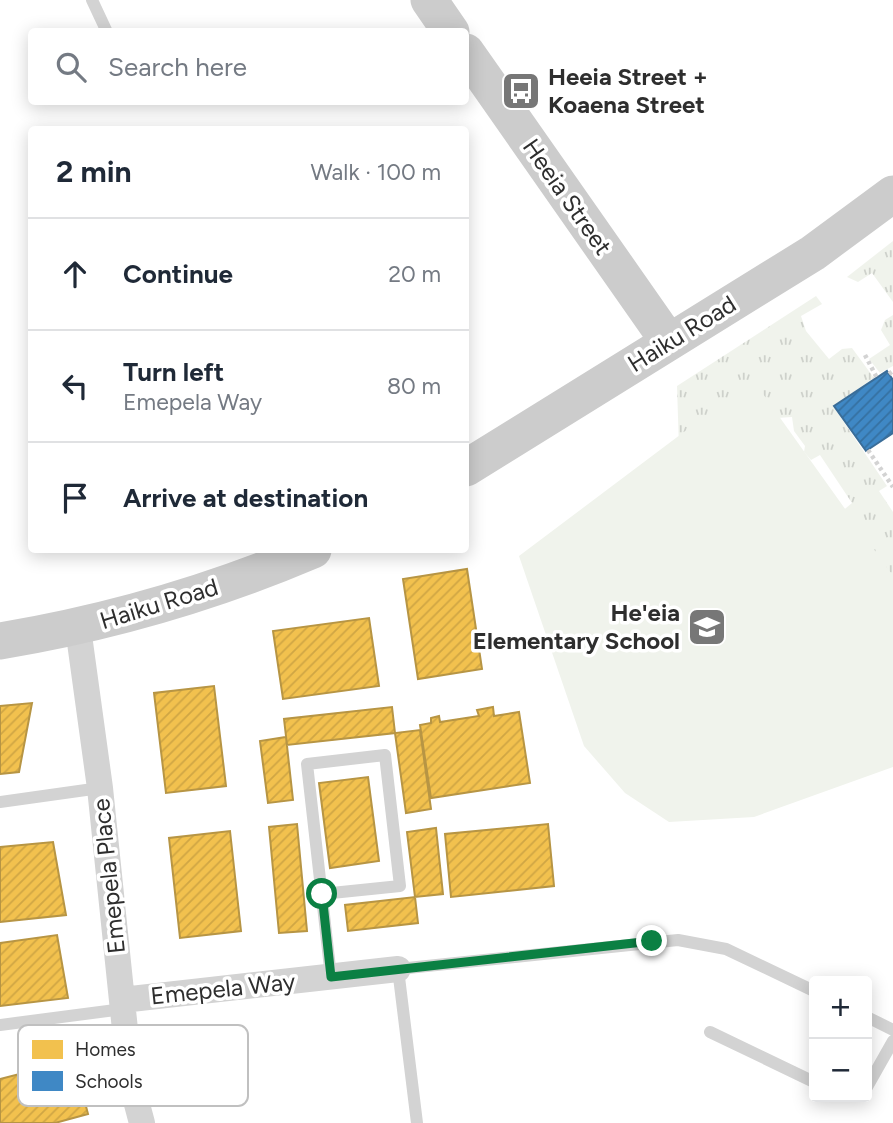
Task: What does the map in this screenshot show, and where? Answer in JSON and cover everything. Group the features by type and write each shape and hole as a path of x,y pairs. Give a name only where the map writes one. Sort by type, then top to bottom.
{"main road":[{"name":"Heeia Street","path":"469,56 669,342"},
{"name":"Haiku Road","path":"469,466 813,253 893,194"},
{"name":"Haiku Road","path":"0,641 78,628 211,590 305,553"}],"street":[{"name":"Emepela Place","path":"78,628 100,788 125,1025"},
{"name":"Emepela Way","path":"123,1004 398,969"}],"lane":[{"path":"92,0 105,28"},
{"path":"322,894 400,886 385,755 307,764 331,977"},
{"path":"0,802 100,788"},
{"name":"Emepela Way","path":"398,969 678,940 726,949 809,989"},
{"path":"398,969 417,1123"},
{"path":"0,1025 123,1004"},
{"path":"872,1020 893,1030"},
{"path":"710,1032 809,1080"},
{"path":"872,1078 893,1041"}],"path":[{"path":"865,355 877,377"},
{"path":"868,450 893,487"}],"green space":[{"path":"893,241 893,302 872,273 858,282 847,277"},
{"path":"816,296 822,304 801,316 806,331 829,359 842,349 852,348 874,378 833,406 887,486 879,491 893,512 893,592 840,513 852,503 820,455 811,460 804,452 805,446 794,431 792,417 777,418 679,448 677,386"},
{"path":"893,315 893,366 880,373 869,359 890,345 881,330 885,320"},
{"path":"753,380 893,576 893,767 754,817 669,822 625,793 584,746 519,556"}],"building: Homes":[{"path":"467,569 482,669 418,679 403,579"},
{"path":"369,618 379,686 283,699 273,631"},
{"path":"214,686 226,786 166,793 154,693"},
{"path":"32,703 19,772 0,774 0,706"},
{"path":"392,707 395,733 287,745 284,719"},
{"path":"493,707 494,716 519,712 530,783 431,798 420,725 431,723 431,718 439,716 440,722 479,716 477,710"},
{"path":"420,730 431,809 406,813 395,733"},
{"path":"286,737 293,800 268,803 260,741"},
{"path":"368,777 379,861 330,868 319,783"},
{"path":"297,824 307,931 279,933 269,827"},
{"path":"548,824 554,886 451,897 445,834"},
{"path":"436,828 443,894 415,897 407,832"},
{"path":"230,831 241,931 180,938 169,838"},
{"path":"53,842 66,915 0,922 0,847"},
{"path":"415,897 418,923 348,931 345,905"},
{"path":"57,935 68,998 0,1006 0,943"},
{"path":"18,1074 18,1106 86,1106 88,1114 55,1123 0,1123 0,1079"}],"building: Schools":[{"path":"887,371 893,380 893,433 866,451 834,406"}],"place":[{"name":"Heeia Street + Koaena Street","path":"521,91"},
{"name":"He'eia Elementary School","path":"707,627"}],"route":[{"path":"322,894 331,977 652,941"}]}
